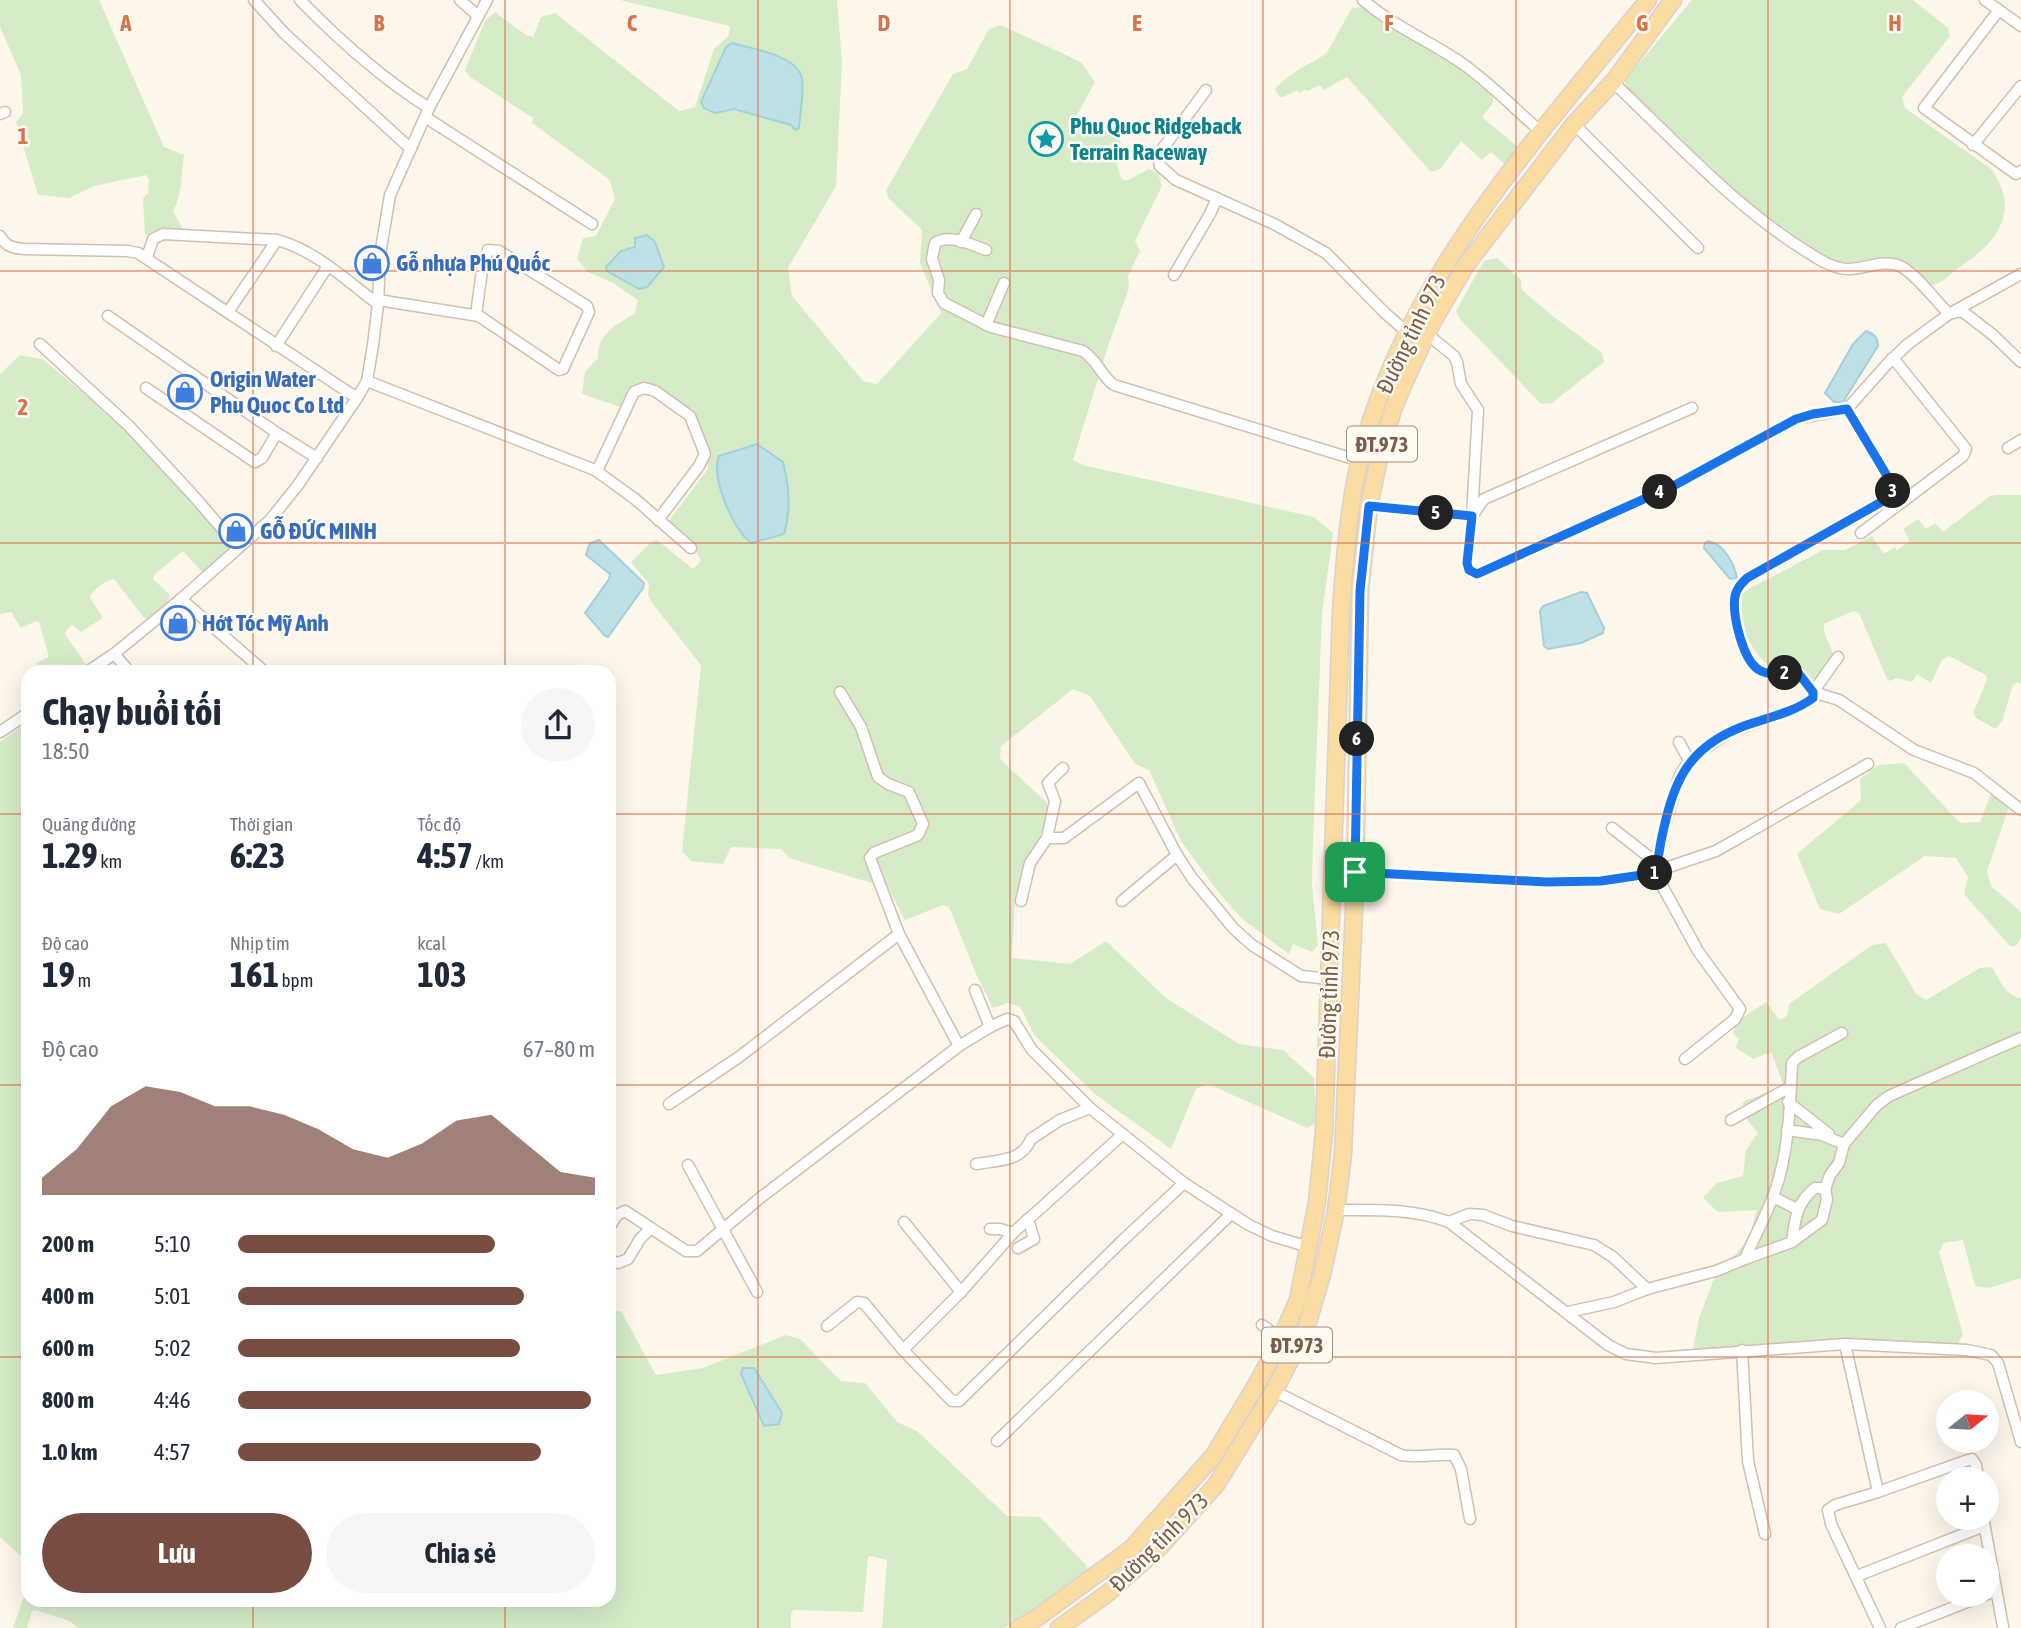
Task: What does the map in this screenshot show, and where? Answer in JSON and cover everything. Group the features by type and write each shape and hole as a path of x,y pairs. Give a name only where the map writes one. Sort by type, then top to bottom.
{"main road":[{"name":"Đường tỉnh 973","path":"1059,1628 1108,1593 1159,1548 1216,1485 1305,1332 1322,1275 1336,1210 1343,1154 1355,872 1360,591 1369,506 1381,449 1394,407 1427,334 1466,265 1574,124 1613,82 1674,0"},
{"name":"Đường tỉnh 973","path":"1019,1628 1034,1620 1131,1549 1214,1455 1252,1392 1298,1300 1317,1202 1324,1132 1341,611 1347,525 1360,461 1388,375 1425,296 1465,232 1540,131 1644,1"},
{"path":"1330,979 1350,977"}],"street":[{"path":"254,0 285,34 411,149"},
{"path":"300,0 347,47 427,113 592,224"},
{"path":"460,0 478,16"},
{"path":"97,665 181,599 270,520 317,458 367,381 390,195 427,113 487,0"},
{"path":"1363,0 1381,16 1431,42 1466,66 1540,131"},
{"path":"1985,0 2021,26"},
{"path":"1999,10 1924,108 2016,174 2021,171"},
{"path":"1613,82 1741,202 1784,237 1826,263 1841,268 1888,263 1903,268 1914,275 1949,314"},
{"path":"1973,145 2021,86"},
{"path":"1206,90 1157,159 1160,166 1176,180 1296,235 1326,253 1408,333"},
{"path":"1574,124 1698,248"},
{"path":"1174,275 1217,198"},
{"path":"961,242 976,214"},
{"path":"147,257 153,239 163,234 277,240 295,245 378,302 476,315 559,370 563,369 589,312 587,306 499,251 488,250 476,315"},
{"path":"0,236 4,243 13,248 128,251 147,257 357,398"},
{"path":"986,250 941,239 935,243 932,259 939,280 938,293 944,303 986,325 1083,351 1095,360 1105,377 1114,385 1360,461"},
{"path":"228,312 277,240"},
{"path":"276,346 328,267"},
{"path":"1427,334 1454,356 1461,384 1478,410 1467,563 1469,570 1477,574 1675,485 1796,419 1847,409 1893,358 1949,314 2021,274"},
{"path":"986,325 1004,283"},
{"path":"1949,314 1962,311 1993,335 2021,362"},
{"path":"108,316 317,458"},
{"path":"40,344 129,426 238,547"},
{"path":"1861,533 1963,456 1966,449 1893,358"},
{"path":"367,381 597,471 635,499 691,548"},
{"path":"146,388 255,462 262,458 277,433"},
{"path":"597,471 634,391 644,388 655,391 690,416 705,454 658,520"},
{"path":"1472,516 1484,499 1692,408"},
{"path":"1847,409 1892,484 1892,496 1747,578 1738,586 1735,597 1737,623 1750,662 1762,672 1775,675 1799,674 1813,692 1839,700 1914,750 1974,773 2021,810"},
{"path":"2008,448 2021,440"},
{"path":"1369,506 1472,516"},
{"path":"181,599 257,665"},
{"path":"114,653 124,665"},
{"path":"1656,868 1679,777 1690,762 1701,751 1730,732 1805,704 1813,698 1813,692 1838,657"},
{"path":"840,692 860,727 878,776 888,784 909,792 923,824 918,835 874,853 870,858 899,934 960,1046"},
{"path":"1,730 21,717"},
{"path":"1679,741 1690,762"},
{"path":"1355,872 1546,882 1601,881 1716,851 1868,764"},
{"path":"1021,901 1030,863 1048,838 1055,801 1048,783 1063,768"},
{"path":"1048,838 1064,838 1139,783 1177,855 1214,905 1252,945 1301,976 1330,979"},
{"path":"1612,828 1656,868 1698,951 1740,1009 1735,1019 1685,1059"},
{"path":"1122,901 1177,855"},
{"path":"668,1104 738,1056 899,934"},
{"path":"975,990 990,1027"},
{"path":"616,1217 625,1211 686,1251 697,1251 723,1228 960,1046 1003,1020 1014,1021 1032,1050 1090,1108 1184,1183 1231,1214 1272,1236 1309,1247"},
{"path":"1745,1259 1773,1196 1783,1164 1791,1063 1842,1033"},
{"path":"1568,1312 1614,1303 1647,1289 1716,1271 1792,1242 1822,1220 1827,1199 1826,1188 1830,1175 1839,1163 1844,1144 1872,1110 1889,1096 2021,1038"},
{"path":"1731,1120 1790,1087"},
{"path":"1788,1102 1844,1144"},
{"path":"976,1164 1018,1155 1028,1148 1031,1139 1060,1120 1090,1108"},
{"path":"1787,1130 1834,1138"},
{"path":"902,1350 961,1292 1013,1233 1122,1135"},
{"path":"688,1165 757,1292"},
{"path":"827,1326 857,1302 864,1303 902,1350 952,1401 959,1401 1184,1183"},
{"path":"1792,1242 1799,1203 1815,1188 1826,1188"},
{"path":"1773,1196 1797,1209"},
{"path":"1336,1210 1392,1210 1418,1213 1449,1222 1608,1345 1626,1354 1656,1358 1845,1344 1967,1350 1991,1355 1998,1363 2021,1442"},
{"path":"998,1441 1231,1214"},
{"path":"1449,1222 1469,1214 1483,1215 1512,1226 1594,1245 1613,1257 1647,1289"},
{"path":"1018,1248 1034,1239 1028,1219"},
{"path":"904,1222 961,1292"},
{"path":"616,1262 628,1259 640,1238 651,1228"},
{"path":"990,1229 1000,1228 1013,1233"},
{"path":"1262,1325 1280,1338"},
{"path":"1845,1344 1878,1492"},
{"path":"1742,1350 1748,1461 1765,1534"},
{"path":"1273,1391 1401,1455 1454,1455 1461,1469 1471,1519"},
{"path":"1949,1467 1972,1459 1976,1467"},
{"path":"1880,1628 1831,1524 1828,1510 1835,1505 1936,1472"},
{"path":"1857,1576 1963,1530"},
{"path":"1901,1628 1954,1607"},
{"path":"1999,1607 2003,1627"}],"green space":[{"path":"0,0 99,0 164,147 184,155 180,190 173,211 182,228 150,238 145,234 143,198 148,193 149,179 146,175 94,186 69,198 38,195 16,122 23,114 21,75 0,27"},
{"path":"620,0 837,0 842,62 836,186 788,268 792,296 863,381 877,384 941,313 920,263 922,230 889,199 886,190 953,74 967,69 989,29 1001,25 1081,62 1095,82 1070,128 1098,126 1115,135 1121,142 1115,157 1121,178 1126,181 1149,169 1158,173 1162,186 1135,241 1140,251 1128,276 1129,288 1073,460 1083,465 1314,517 1333,533 1322,614 1313,840 1312,885 1318,945 1312,952 1293,944 1289,954 1240,917 1181,841 1149,770 1135,764 1090,696 1073,689 1001,746 1000,759 1046,802 1051,814 1037,850 1026,862 1015,897 1012,958 1070,964 1106,941 1166,998 1239,1044 1283,1050 1314,1078 1316,1123 1307,1128 1208,1084 1196,1089 1171,1149 1095,1094 1035,1036 1020,1007 1008,1003 993,1008 949,907 943,905 905,920 885,881 875,884 789,858 781,849 731,847 723,864 691,861 682,851 701,665 652,603 648,595 649,584 631,562 651,542 657,540 693,569 701,561 693,546 668,522 708,469 708,450 697,422 648,385 620,407 582,394 585,372 598,358 601,342 609,331 635,313 638,300 613,283 588,272 577,259 583,238 596,236 615,199 610,180 532,123 533,118 470,77 465,70 485,21 495,12 526,35 533,37 541,17 555,13 679,111 695,107 714,49 729,35 730,26"},
{"path":"1692,0 1913,0 1948,28 1950,36 1902,97 1905,108 1991,169 2004,198 2001,224 1995,236 1974,257 1946,278 1929,285 1916,270 1898,259 1855,264 1827,259 1786,233 1744,199 1627,89 1625,80"},
{"path":"1361,7 1456,66 1493,96 1493,103 1482,117 1520,149 1508,167 1491,152 1482,160 1461,141 1440,169 1431,172 1347,77 1324,90 1320,85 1308,91 1299,93 1297,90 1280,97 1275,89 1277,86 1296,71 1326,54 1352,8"},
{"path":"1497,258 1521,280 1522,290 1602,353 1604,362 1552,403 1541,404 1459,318 1456,311 1484,261"},
{"path":"20,355 42,359 126,428 233,545 232,549 205,572 183,551 154,575 153,579 169,594 169,600 150,619 145,619 114,579 100,586 90,598 103,618 81,632 72,625 65,634 86,665 37,665 36,663 49,657 39,622 21,628 11,612 0,614 0,374"},
{"path":"2021,495 2021,684 2018,682 2013,685 2002,721 1996,729 1976,718 1973,713 1987,680 1986,675 1949,656 1942,660 1931,683 1917,674 1912,682 1897,678 1890,681 1859,613 1854,611 1824,624 1832,655 1831,661 1819,677 1808,680 1800,667 1772,668 1756,652 1743,625 1743,592 1823,550 1845,550 1872,536 1884,554 1895,547 1897,550 1910,541 1903,529 1918,519 1926,529 1935,523 1943,532 1990,496"},
{"path":"21,726 21,1556 0,1537 0,742"},
{"path":"1904,763 1960,823 1980,822 1992,791 2009,807 1987,871 1991,886 2021,912 2021,938 2016,946 2010,946 1964,894 1968,877 1956,858 1925,856 1839,914 1820,909 1797,854 1861,800 1860,779 1878,765"},
{"path":"1886,943 1916,994 1926,1000 1980,968 1992,967 2007,991 2021,998 2021,1278 1989,1288 1975,1286 1963,1240 1944,1243 1939,1252 1963,1334 1957,1345 1693,1348 1699,1318 1713,1281 1749,1238 1757,1210 1718,1212 1703,1198 1717,1183 1743,1176 1746,1150 1758,1133 1748,1121 1742,1102 1784,1086 1772,1054 1753,1059 1736,1048 1739,1039 1733,1033 1736,1022 1766,1002 1780,1020 1787,1016 1789,1004 1872,945"},
{"path":"616,1311 621,1311 656,1375 703,1368 786,1335 800,1339 841,1381 865,1383 897,1422 917,1431 1007,1516 1040,1517 1086,1565 1088,1575 1005,1628 882,1628 887,1560 870,1556 863,1612 794,1610 791,1613 791,1628 78,1628 70,1621 36,1610 32,1611 27,1628 13,1628 21,1605 616,1607"}],"water":[{"path":"732,43 773,54 799,71 802,97 799,128 795,130 791,125 734,109 715,113 704,108 701,102 726,47"},
{"path":"647,235 655,242 664,267 647,287 639,289 607,271 606,267 621,251 635,247 635,238"},
{"path":"1866,331 1875,336 1878,346 1843,402 1834,402 1825,393 1853,344"},
{"path":"757,444 783,462 788,507 784,534 751,543 744,537 725,503 717,465 719,456"},
{"path":"599,540 644,583 608,637 585,613 610,574 586,555 590,543"},
{"path":"1708,541 1719,546 1727,555 1737,578 1730,579 1704,548"},
{"path":"1581,592 1587,593 1604,628 1603,633 1581,643 1548,649 1544,646 1540,611 1543,606"},
{"path":"743,1368 754,1368 782,1413 779,1424 764,1426 741,1374"}],"place":[{"name":"Phu Quoc Ridgeback Terrain Raceway","path":"1046,139"},
{"name":"Gỗ nhựa Phú Quốc","path":"372,263"},
{"name":"Origin Water Phu Quoc Co Ltd","path":"185,392"},
{"name":"GỖ ĐỨC MINH","path":"236,531"},
{"name":"Hớt Tóc Mỹ Anh","path":"178,623"}],"route":[{"path":"1847,409 1892,484 1892,496 1747,578 1738,586 1735,597 1737,623 1750,662 1762,672 1775,675 1799,674 1813,692 1813,698 1797,708 1730,732 1692,758 1679,777 1661,839 1655,873 1601,881 1546,882 1355,872 1360,591 1369,506 1472,516 1467,568 1477,574 1675,485 1796,419 1847,409"}]}
